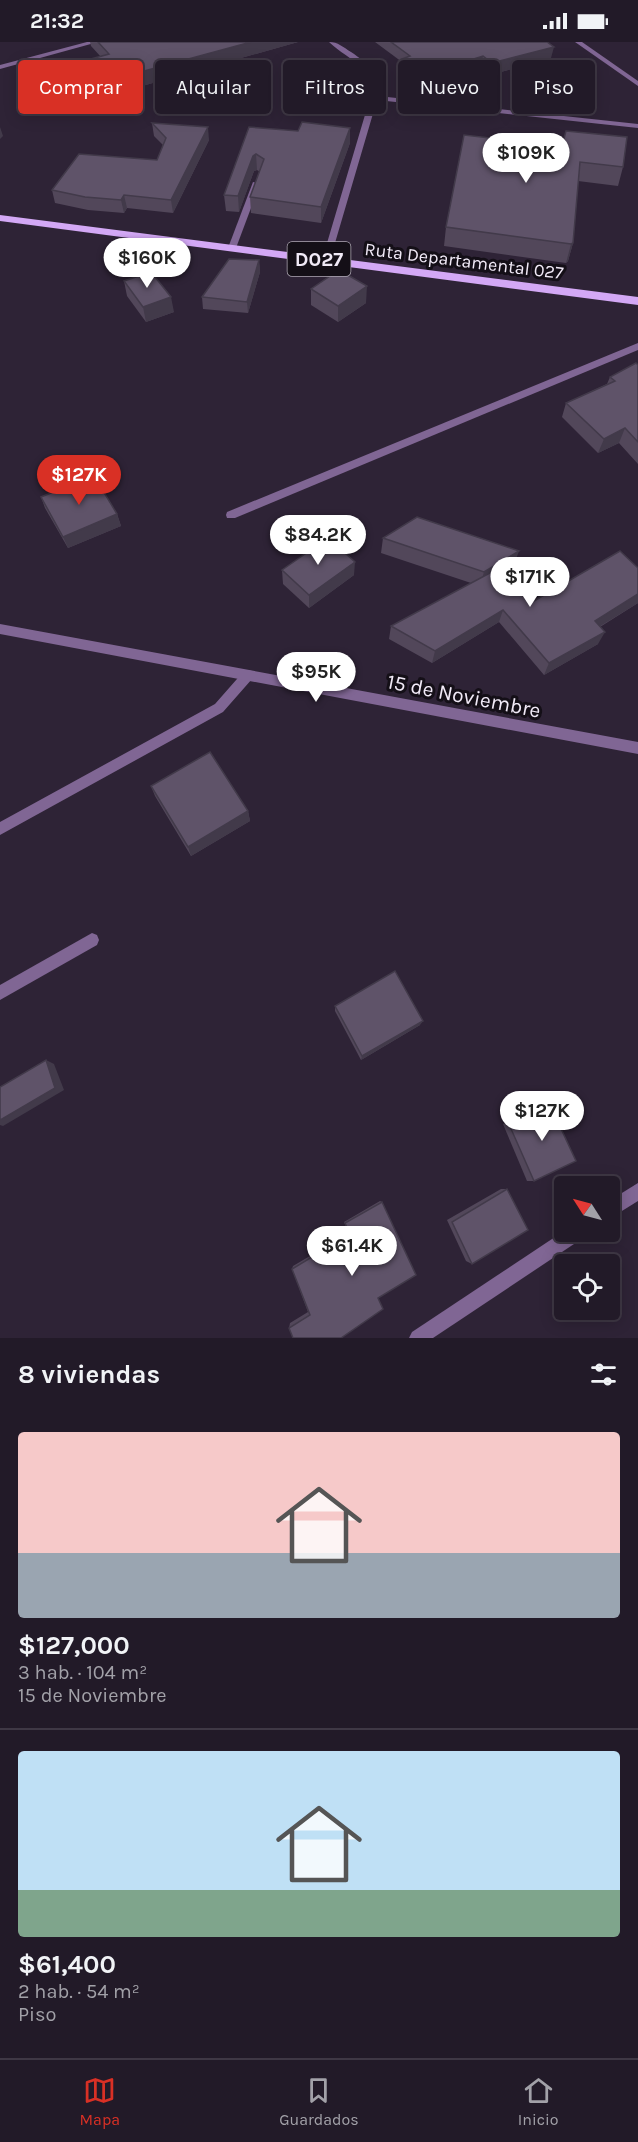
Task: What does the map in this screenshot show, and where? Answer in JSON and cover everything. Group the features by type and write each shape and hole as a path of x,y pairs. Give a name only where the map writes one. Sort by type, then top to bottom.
{"main road":[{"name":"Ruta Departamental 027","path":"0,218 638,301"}],"street":[{"path":"0,67 95,42"},
{"path":"332,42 356,60"},
{"path":"578,42 638,84"},
{"path":"386,99 638,126"},
{"path":"326,260 369,114"},
{"path":"232,248 259,174"},
{"path":"231,514 638,346"},
{"name":"15 de Noviembre","path":"0,629 638,748"},
{"path":"0,829 219,708 248,675"},
{"path":"0,993 92,940"},
{"path":"620,1203 638,1191"},
{"path":"418,1338 563,1242"}],"building":[{"path":"98,42 251,42 185,60 155,60 155,68 143,71 143,60 91,59 109,54"},
{"path":"391,42 547,42 554,47 500,61 488,60 483,56 470,60 402,59 410,56"},
{"path":"302,122 350,128 321,207 250,197 264,159 256,154 253,156 238,196 224,195 249,127 298,131"},
{"path":"152,123 208,127 171,200 124,195 121,200 85,197 52,190 79,154 157,160 166,138"},
{"path":"566,131 627,137 623,167 580,162 573,243 446,227 464,135 562,146"},
{"path":"229,259 259,260 247,302 202,297"},
{"path":"339,270 367,286 338,306 311,289"},
{"path":"151,272 171,297 143,307 124,281"},
{"path":"636,363 638,365 638,442 625,428 604,439 566,403 615,381 610,377"},
{"path":"94,476 117,514 63,537 41,497"},
{"path":"417,517 519,551 484,572 383,538"},
{"path":"328,538 355,562 309,595 282,570"},
{"path":"620,551 638,568 638,594 595,621 605,632 549,663 503,610 435,651 391,626 501,567 534,601"},
{"path":"210,752 248,811 188,847 151,786"},
{"path":"395,971 423,1021 362,1056 335,1006"},
{"path":"46,1060 55,1088 0,1120 0,1087"},
{"path":"549,1103 576,1161 534,1181 508,1122"},
{"path":"507,1189 528,1230 472,1264 452,1222"},
{"path":"382,1202 416,1275 378,1298 383,1309 341,1338 293,1338 289,1328 310,1315 292,1269 350,1234 345,1223"}]}
